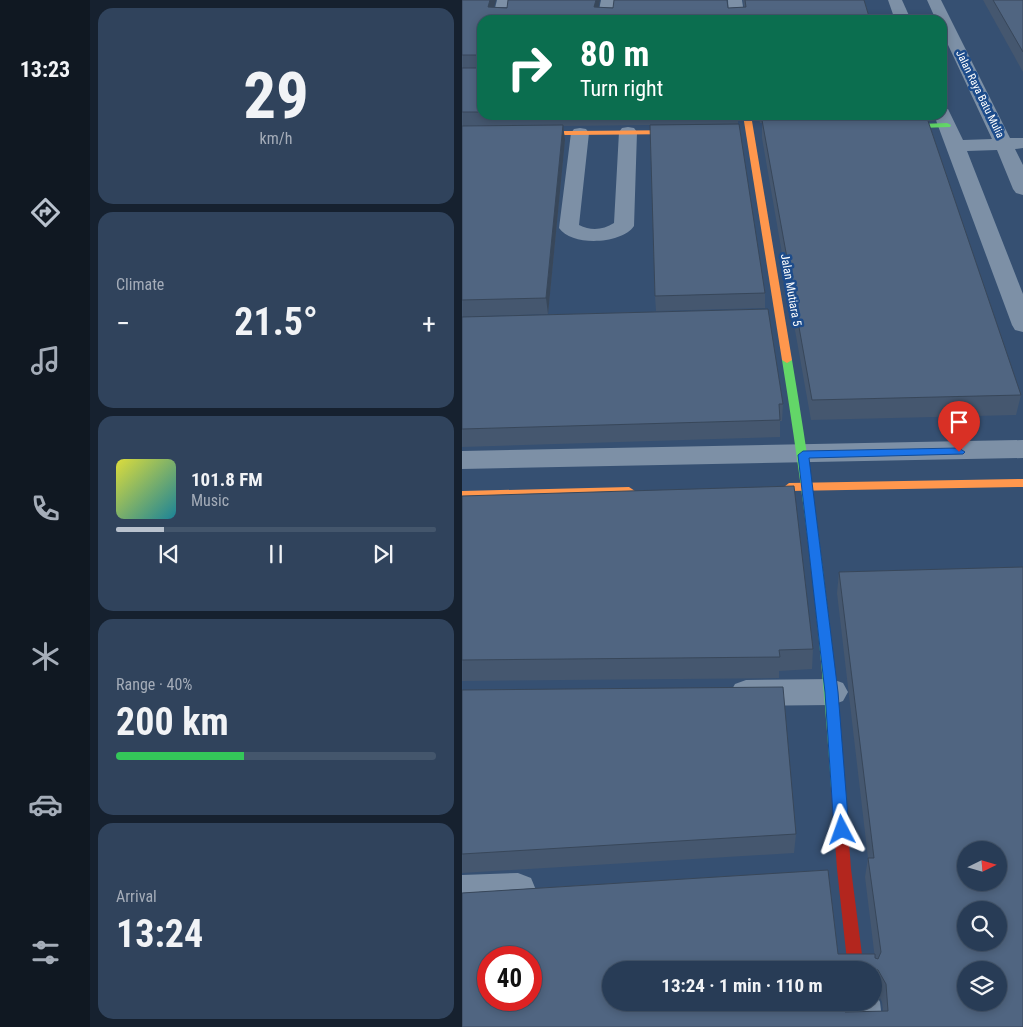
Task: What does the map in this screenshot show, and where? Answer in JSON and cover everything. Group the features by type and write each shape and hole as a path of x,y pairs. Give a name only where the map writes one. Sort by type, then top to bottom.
{"street":[{"path":"501,15 504,0"},
{"path":"606,15 608,0"},
{"path":"734,0 736,15"},
{"path":"895,0 901,15"},
{"name":"Jalan Raya Batu Mulia","path":"934,0 941,15"},
{"name":"Jalan Raya Batu Mulia","path":"947,27 1004,144 1022,190"},
{"name":"Jalan Mutiara 5","path":"748,120 772,316 803,455 832,692 830,870 854,961"},
{"path":"878,127 937,120"},
{"path":"945,120 1022,325"},
{"path":"580,133 569,228 578,234 599,234 618,230 624,226 628,132"},
{"path":"462,134 702,132"},
{"path":"956,146 1022,143"},
{"path":"462,460 1022,450"},
{"path":"777,488 1022,482"},
{"path":"462,495 639,491"},
{"path":"722,693 832,692"},
{"path":"462,893 550,888"},
{"path":"861,1011 863,1027"}],"building":[{"path":"462,0 490,0 488,7 507,8 508,0 596,0 594,7 613,8 614,0 727,0 728,8 746,7 745,0 864,0 868,15 477,15 477,55 462,55"},
{"path":"993,0 1023,0 1023,52"},
{"path":"462,68 477,68 477,112 462,112"},
{"path":"762,120 928,120 1021,395 812,400"},
{"path":"739,124 765,293 655,296 650,125"},
{"path":"563,125 546,298 462,300 462,126"},
{"path":"768,309 783,404 779,404 780,420 462,429 462,317"},
{"path":"794,486 813,649 779,650 780,657 462,660 462,496"},
{"path":"1023,567 1023,1027 462,1027 462,893 828,870 838,954 875,954 875,958 878,959 881,952 868,858 874,858 839,572"},
{"path":"783,687 796,834 462,854 462,690"}],"traffic: fast":[{"path":"891,127 947,125"},
{"path":"787,360 818,573 830,680 838,788"}],"traffic: slow":[{"path":"748,120 787,360"},
{"path":"462,134 688,132"},
{"path":"789,487 1023,483"},
{"path":"462,495 629,491"}],"traffic: jam":[{"path":"838,788 844,869 855,961"}],"route":[{"path":"842,830 832,692 803,455 959,452"}]}
